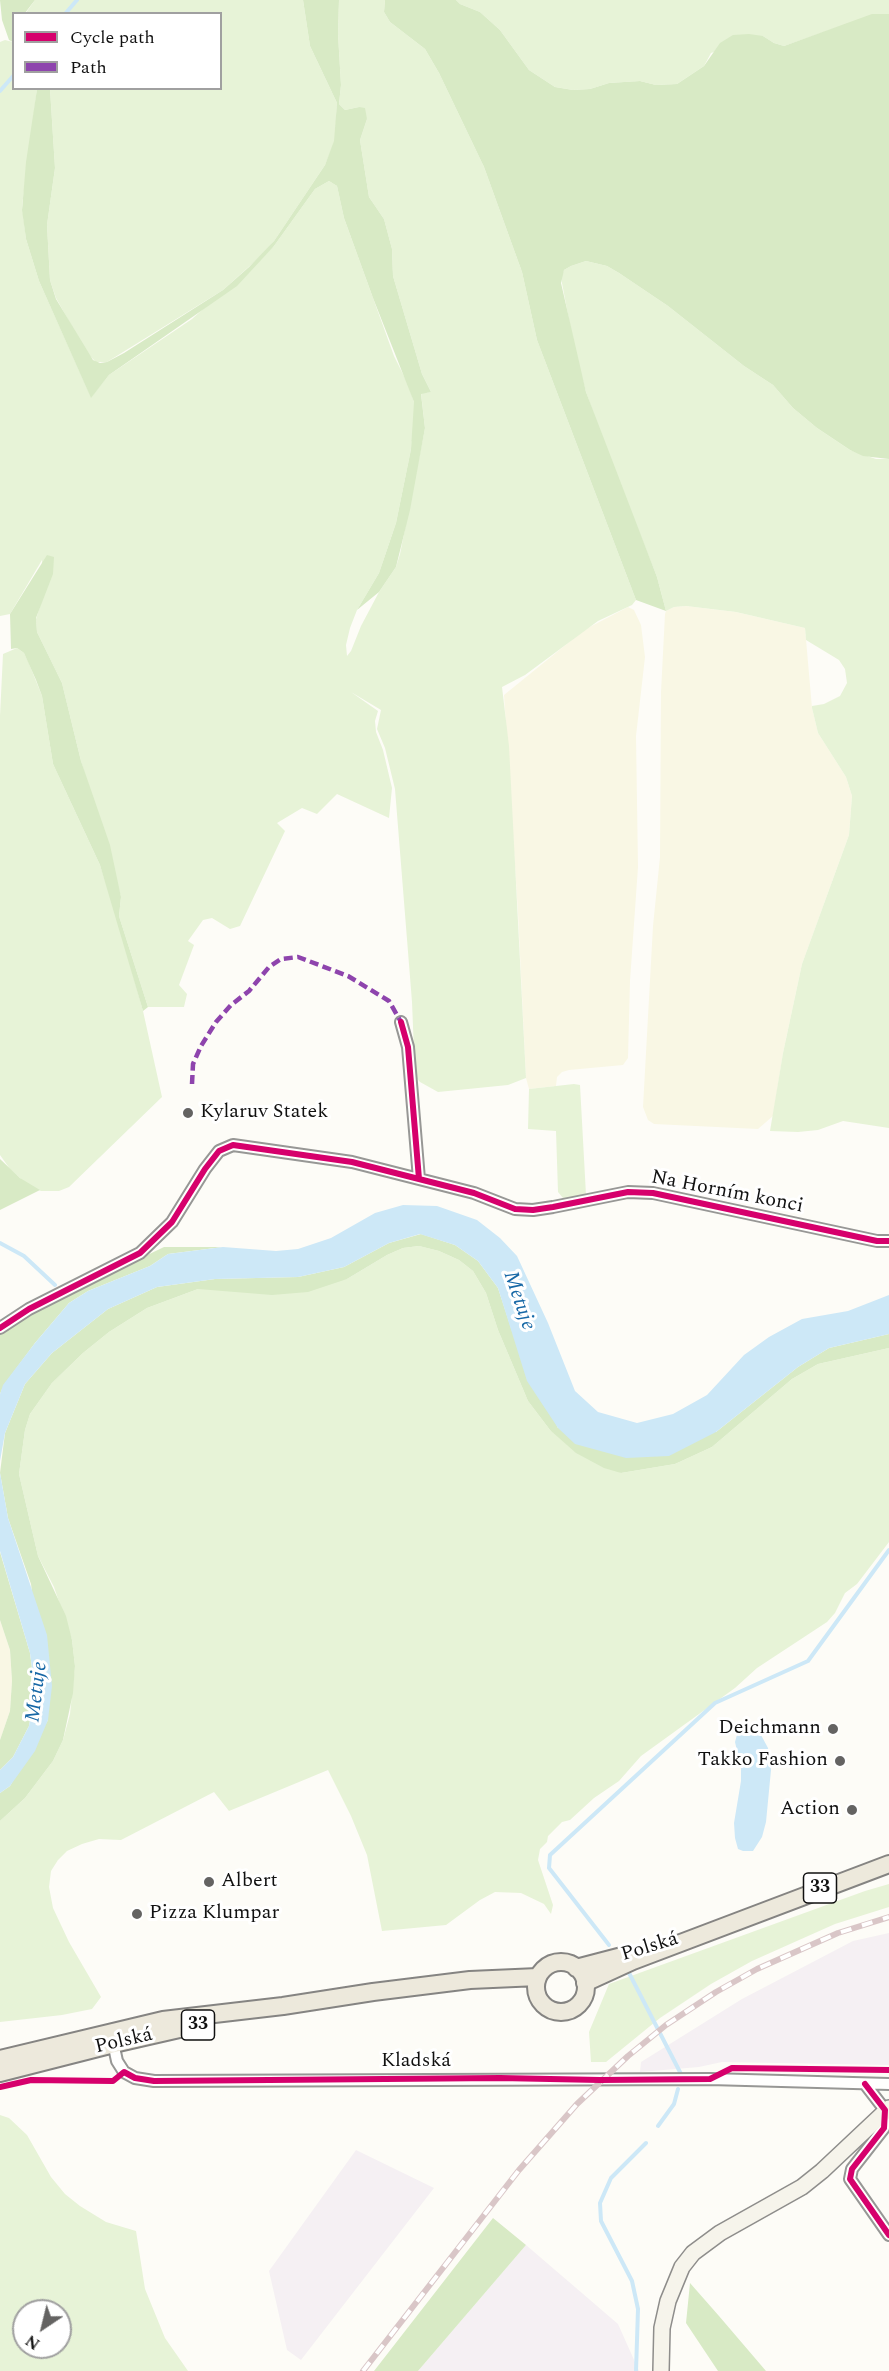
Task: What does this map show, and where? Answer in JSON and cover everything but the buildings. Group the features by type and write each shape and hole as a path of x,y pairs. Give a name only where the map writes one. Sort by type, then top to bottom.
{"main road":[{"name":"Polská","path":"585,1983 633,1961 889,1864"},
{"name":"Polská","path":"576,1968 724,1926"},
{"path":"554,1963 566,1963 576,1968 585,1983 581,2001 566,2012 554,2011 543,2006 537,1983 542,1971 554,1963"},
{"name":"Polská","path":"0,2059 283,2006 373,1992 470,1980 537,1983"},
{"name":"Polská","path":"0,2073 112,2037"},
{"path":"661,2371 668,2301 682,2267 693,2253 720,2233 802,2187 887,2109"}],"street":[{"path":"401,1022 408,1047 419,1179"},
{"name":"Na Horním konci","path":"0,1328 29,1309 140,1253 172,1222 219,1151 233,1144 352,1162 474,1193 515,1209 533,1210 628,1192 653,1193 877,1241 889,1241"},
{"name":"Kladská","path":"112,2037 117,2061 124,2072 135,2078 154,2080 710,2079 889,2084"},
{"path":"866,2084 887,2109 884,2128 850,2174 850,2179 889,2235"}],"shaded area":[{"path":"686,606 736,612 805,628 812,708 818,733 846,777 852,796 849,835 802,964 783,1053 773,1116 758,1129 654,1124 648,1120 643,1107 653,926 660,857 661,692 665,614 674,607"},
{"path":"628,607 634,610 641,625 645,657 636,736 638,867 630,981 628,1058 623,1065 562,1072 557,1077 556,1086 529,1089 526,1078 504,695 584,630"},
{"path":"0,1620 10,1650 12,1681 10,1711 0,1740"},
{"path":"889,1933 889,2065 722,2062 699,2067 640,2072 641,2062 742,1999 853,1941"},
{"path":"356,2150 434,2188 301,2360 287,2350 269,2271"},
{"path":"526,2245 618,2324 639,2371 418,2371"}],"green space":[{"path":"0,0 35,0 26,12 12,12 12,42 9,40 2,20"},
{"path":"35,0 303,0 310,46 337,103 335,141 325,165 263,254 223,290 107,362 96,362 86,352 56,298 50,280 47,225 55,168 50,90 222,90 222,12 26,12"},
{"path":"303,0 339,0 341,85 339,104 345,110 365,108 367,119 360,140 369,197 384,219 392,249 393,276 422,374 431,392 421,394 425,428 410,510 396,567 379,592 357,610 379,573 396,523 411,449 414,402 344,218 337,186 329,181 315,189 274,246 237,286 109,375 91,398 39,281 26,239 22,210 26,162 37,90 50,90 55,168 47,225 50,280 56,299 93,360 100,363 107,362 124,353 223,290 249,267 274,241 325,165 334,141 337,103 310,46"},
{"path":"339,0 385,0 384,12 390,22 425,49 439,73 484,167 522,272 537,340 636,600 632,605 598,621 525,675 502,687 509,746 526,1078 508,1085 438,1092 420,1082 415,1076 412,1002 395,789 385,748 377,729 381,710 351,692 378,711 375,721 376,732 392,788 389,818 337,794 317,814 302,808 277,823 285,831 240,926 230,929 212,918 203,920 188,941 194,945 179,985 187,994 184,1007 148,1007 119,916 121,897 81,761 62,683 37,632 36,619 41,603 42,560 10,614 0,616 0,42 5,40 12,42 12,90 37,90 22,206 26,239 39,281 91,397 109,375 192,319 274,246 315,189 329,181 337,186 344,218 394,356 408,384 415,413 411,449 396,523 379,573 357,610 350,628 346,645 347,656 351,651 379,592 396,567 425,428 421,393 431,392 422,374 393,276 392,249 384,219 369,197 360,140 367,119 359,107 345,110 339,104 341,85"},
{"path":"385,0 456,0 480,12 500,30 529,70 555,87 573,90 590,89 609,83 640,81 656,85 677,84 704,66 720,43 733,35 763,36 784,46 872,14 889,14 889,459 863,456 817,428 793,408 773,385 744,366 668,306 619,273 607,266 586,261 571,266 564,270 561,283 586,392 657,577 666,611 636,600 537,340 522,272 484,167 425,49 390,22 384,12"},
{"path":"456,0 889,0 889,14 872,15 784,46 763,36 711,53 704,66 677,84 656,85 640,81 609,83 590,89 573,90 555,87 529,70 500,30 480,12"},
{"path":"586,261 607,266 668,306 744,366 773,385 793,408 817,428 850,450 876,459 889,459 889,1128 843,1121 818,1130 770,1131 783,1053 802,964 849,835 852,796 846,777 818,733 812,708 812,706 824,704 840,696 847,683 845,669 839,660 806,640 805,628 736,612 686,606 674,607 666,611 657,577 586,392 575,351 561,278 564,270"},
{"path":"47,555 54,557 53,574 36,618 37,632 62,683 81,761 110,845 121,897 119,916 148,1007 143,1011 100,865 53,764 42,696 24,653 17,648 11,649 10,614"},
{"path":"17,648 24,653 42,696 53,764 100,865 115,911 143,1011 162,1097 69,1187 59,1191 41,1191 29,1186 10,1169 0,1155 0,716 3,654"},
{"path":"580,1085 586,1195 568,1199 563,1198 558,1192 556,1131 528,1129 529,1089"},
{"path":"0,1159 20,1178 40,1190 0,1210"},
{"path":"421,1234 455,1245 478,1261 498,1288 512,1331 558,1428 716,1432 798,1367 829,1348 889,1334 889,1348 818,1364 792,1379 712,1447 675,1464 621,1473 604,1468 576,1453 550,1430 528,1401 498,1330 486,1293 473,1271 459,1260 439,1251 419,1246 403,1248 347,1279 308,1292 272,1295 198,1289 147,1308 109,1332 52,1383 30,1414 25,1430 19,1474 38,1556 66,1616 75,1666 73,1693 63,1740 53,1761 25,1798 0,1821 0,1793 10,1786 48,1720 31,1584 8,1518 0,1473 5,1433 25,1384 52,1353 108,1309 157,1287 215,1279 298,1277 344,1267 389,1243"},
{"path":"419,1246 439,1251 459,1260 473,1271 486,1293 498,1330 528,1401 550,1430 621,1473 675,1464 712,1447 792,1379 818,1364 889,1348 889,1542 857,1584 845,1593 835,1613 827,1622 757,1668 735,1688 641,1756 619,1781 594,1798 570,1820 562,1822 548,1836 547,1842 540,1849 538,1860 553,1905 551,1914 544,1904 521,1893 495,1892 446,1925 382,1931 367,1855 328,1770 229,1811 214,1792 121,1840 99,1839 82,1844 67,1851 58,1860 51,1871 49,1887 53,1908 69,1942 101,1997 92,2009 0,2022 0,1821 25,1798 53,1761 63,1740 70,1714 75,1666 72,1640 54,1587 38,1556 19,1474 25,1430 30,1414 52,1383 83,1353 109,1332 147,1308 198,1289 347,1279 387,1255 403,1248"},
{"path":"164,1247 223,1247 168,1254 150,1266 88,1291 69,1303 35,1343 0,1394 0,1326"},
{"path":"0,1552 30,1653 35,1691 29,1726 13,1757 0,1770 0,1740 10,1711 12,1681 10,1650 0,1620"},
{"path":"889,1884 889,1907 835,1924 752,1961 711,1984 660,2018 606,2062 591,2062 589,2032 609,1984"},
{"path":"0,2115 9,2118 27,2135 51,2177 65,2194 106,2222 136,2231 145,2289 165,2338 188,2371 0,2371"},
{"path":"493,2218 526,2245 418,2371 374,2371"},
{"path":"690,2283 766,2371 718,2371 686,2323"}],"water":[{"name":"Metuje","path":"403,1205 437,1206 477,1220 500,1238 517,1256 548,1323 575,1391 598,1412 637,1423 673,1414 707,1395 744,1355 769,1337 802,1319 848,1311 889,1295 889,1334 829,1348 798,1367 716,1432 669,1456 626,1458 575,1444 558,1428 527,1381 498,1288 478,1261 455,1245 420,1234 389,1243 344,1267 298,1277 215,1279 157,1287 108,1309 52,1353 25,1384 5,1433 0,1461 0,1394 3,1385 69,1303 88,1291 150,1266 168,1254 223,1247 276,1251 298,1249 331,1238 375,1213"},
{"name":"Metuje","path":"0,1473 8,1518 47,1635 52,1686 48,1720 35,1751 10,1786 0,1793 0,1770 13,1757 29,1726 35,1691 30,1653 0,1551"},
{"path":"744,1728 754,1730 761,1735 768,1748 771,1770 766,1822 762,1837 753,1851 738,1849 735,1838 734,1823 741,1768 735,1742 738,1731"}],"waterway":[{"path":"67,12 77,0"},
{"path":"0,91 12,77"},
{"path":"0,1243 24,1256 55,1285"},
{"path":"609,1945 549,1868 550,1855 715,1703 808,1661 889,1550"},
{"path":"628,1971 681,2074"},
{"path":"658,2126 674,2104 678,2089"},
{"path":"636,2371 638,2309 632,2281 601,2221 600,2203 611,2178 646,2143"}],"railway":[{"path":"363,2371 519,2170 577,2104 628,2056 666,2025 716,1992 757,1969 838,1933 889,1917"}],"marked path":[{"path":"192,1084 193,1064 216,1022 231,1005 249,991 269,967 281,959 298,957 348,976 389,1001 401,1022"}],"cycle path":[{"path":"401,1022 408,1047 419,1179"},
{"path":"0,1328 29,1309 140,1253 172,1222 219,1151 233,1145 352,1162 474,1193 515,1209 533,1210 553,1207 628,1192 653,1193 877,1241 889,1241"},
{"path":"0,2087 31,2080 113,2081 124,2072 135,2078 154,2081 500,2078 600,2080 710,2079 732,2068 889,2070"},
{"path":"865,2084 885,2110 884,2128 852,2169 850,2179 889,2235"}],"place":[{"name":"Kylaruv Statek","path":"188,1113"},
{"name":"Deichmann","path":"833,1729"},
{"name":"Takko Fashion","path":"840,1761"},
{"name":"Action","path":"852,1810"},
{"name":"Albert","path":"209,1882"},
{"name":"Pizza Klumpar","path":"137,1914"}]}
